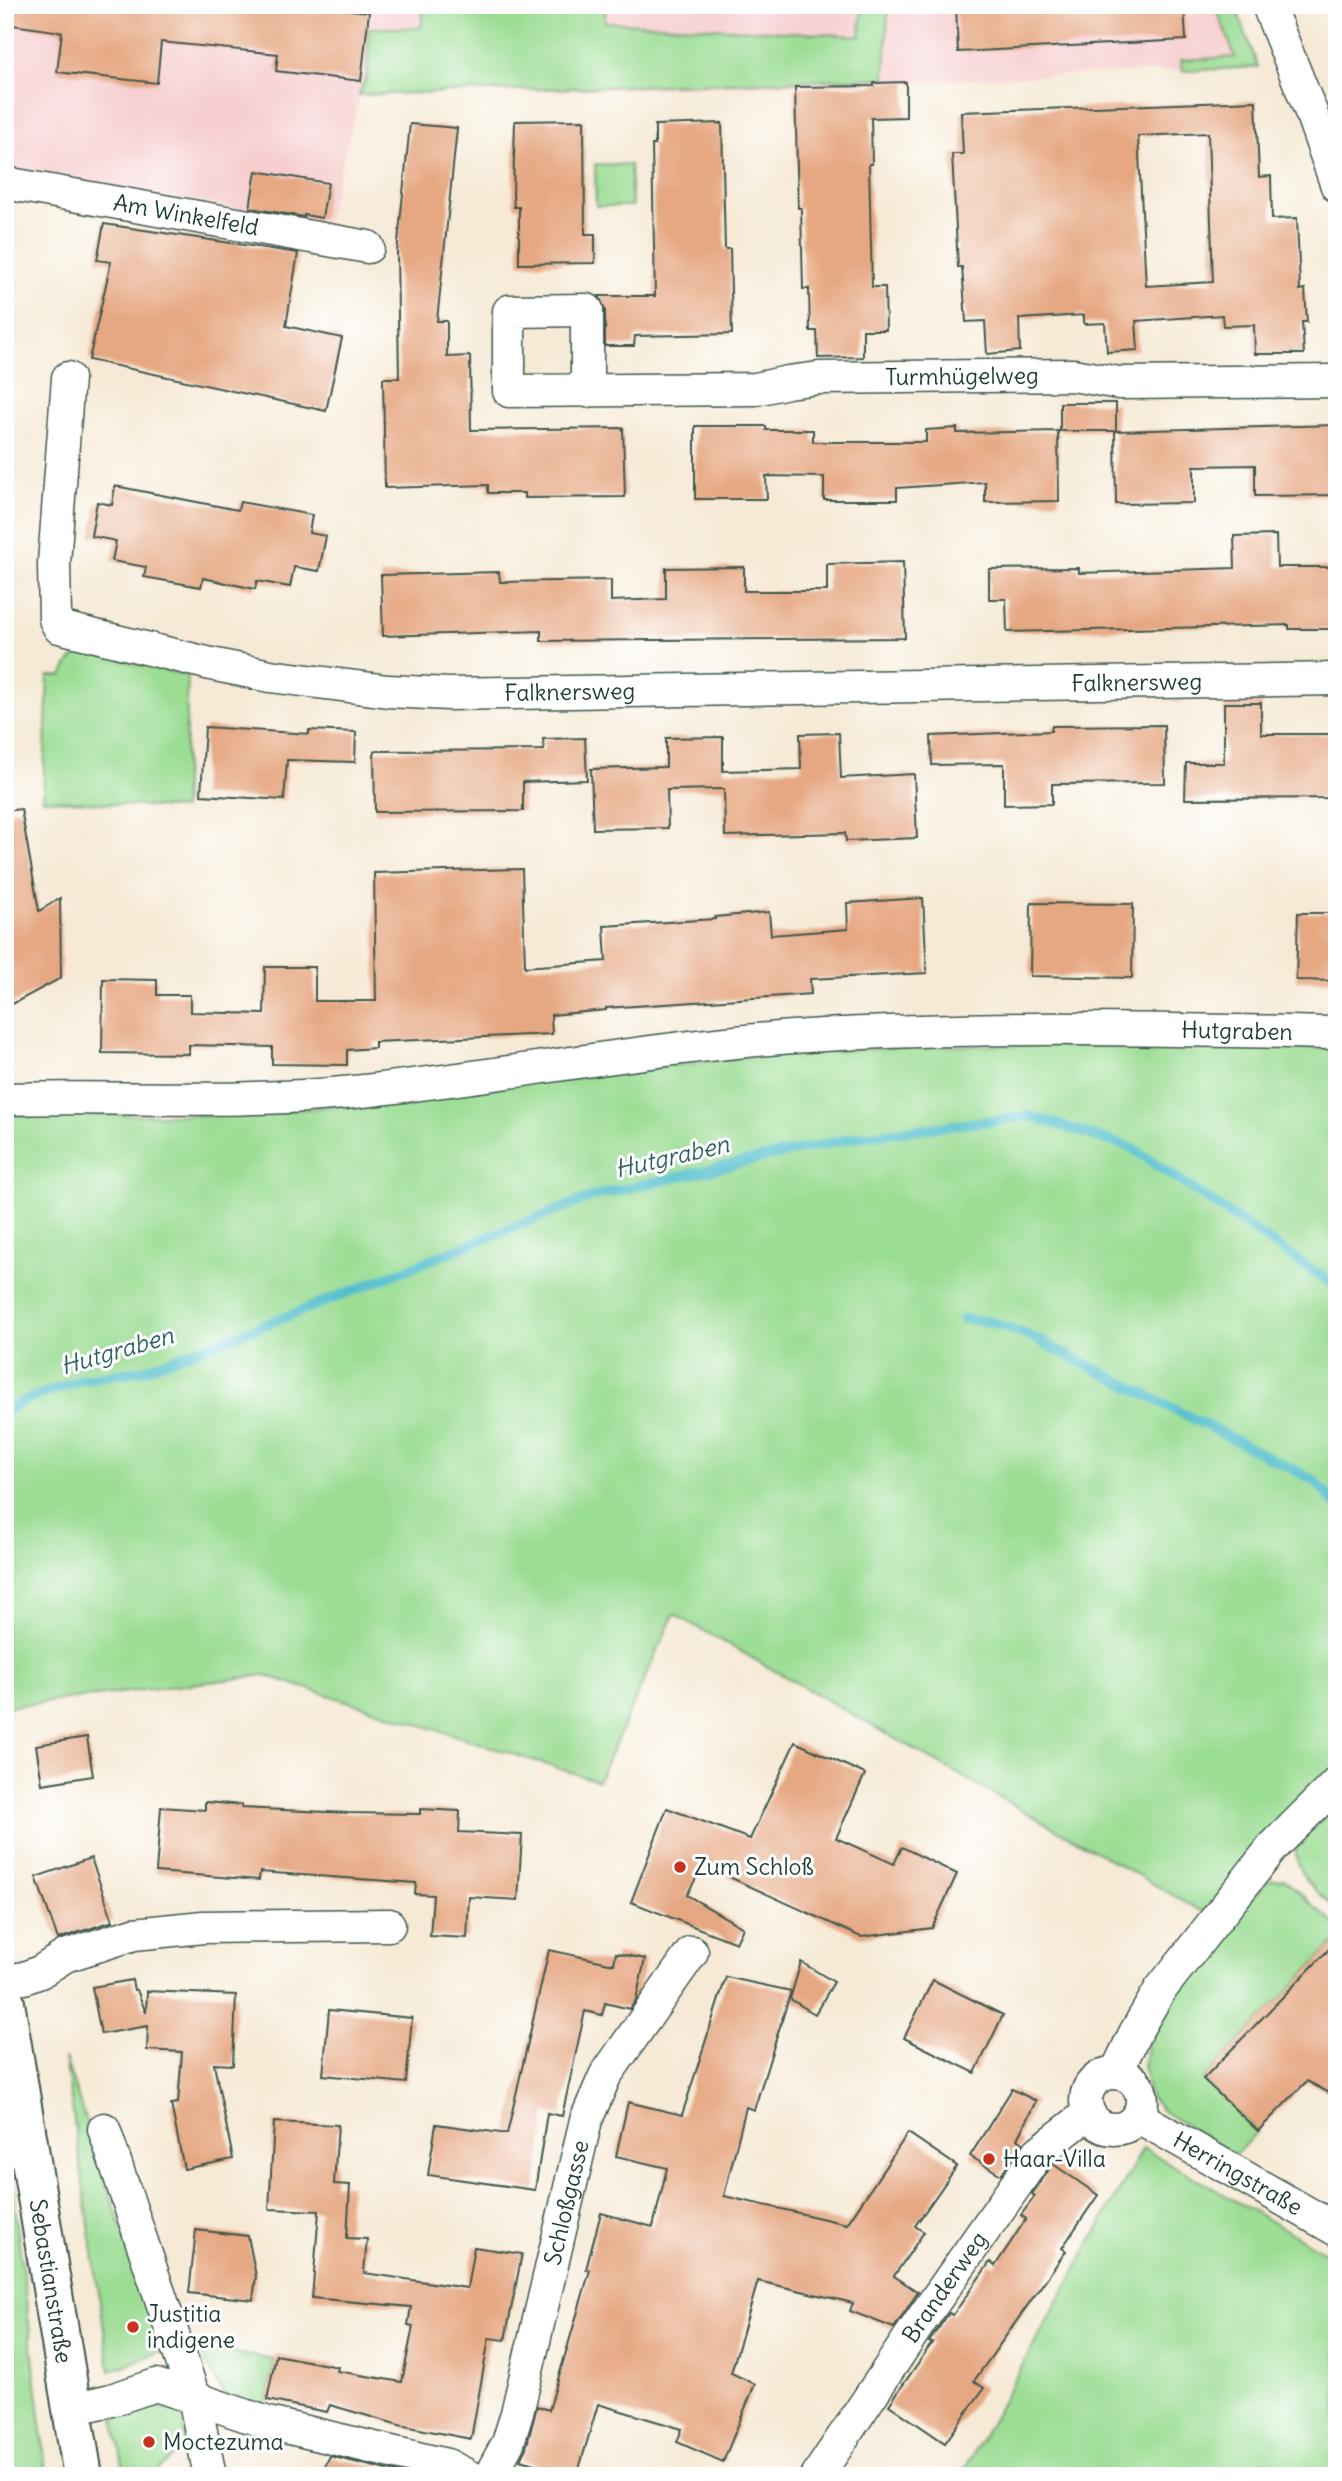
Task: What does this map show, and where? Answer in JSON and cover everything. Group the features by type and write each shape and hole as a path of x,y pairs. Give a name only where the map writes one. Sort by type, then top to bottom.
{"street":[{"path":"1268,5 1337,186"},
{"name":"Am Winkelfeld","path":"5,183 368,247"},
{"name":"Turmhügelweg","path":"586,391 756,389 819,378 1073,375 1119,383 1337,381"},
{"name":"Falknersweg","path":"68,378 54,563 55,619 59,626 211,664 321,684 449,694 1337,679"},
{"name":"Hutgraben","path":"5,1099 198,1100 355,1092 727,1044 867,1032 1021,1030 1337,1033"},
{"path":"1116,2073 1135,2033 1167,1980 1273,1847 1337,1783"},
{"path":"5,1981 32,1975 65,1956 108,1942 134,1934 168,1929 389,1925"},
{"name":"Schloßgasse","path":"490,2476 508,2444 517,2413 586,2120 594,2098 605,2076 692,1952"},
{"name":"Sebastianstraße","path":"5,2003 83,2476"},
{"path":"1116,2073 1132,2079 1142,2101 1137,2116 1123,2128 1111,2129 1102,2126 1089,2113 1086,2105 1089,2089 1100,2077 1116,2073"},
{"name":"Branderweg","path":"817,2476 1039,2152 1089,2113"},
{"name":"Herringstraße","path":"1137,2116 1337,2230"},
{"path":"104,2129 194,2397 210,2476"},
{"path":"72,2409 156,2385 268,2423 447,2465 468,2476"}],"shaded area":[{"path":"5,5 1235,5 1258,67 874,83 360,95 326,223 5,171"}],"green space":[{"path":"424,5 605,5 605,22 860,36 862,5 888,5 885,78 359,95 367,75 369,28 421,28"},
{"path":"1215,5 1235,5 1258,67 1182,71 1181,60 1235,57"},
{"path":"595,164 630,165 632,206 596,206"},
{"path":"88,652 188,676 183,809 43,799 48,676 62,676 72,660"},
{"path":"927,1046 1337,1048 1337,1766 1314,1786 1203,1912 674,1614 598,1781 265,1675 5,1707 5,1115 205,1115 289,1111 760,1055"},
{"path":"1337,1803 1337,1909 1302,1874 1296,1846"},
{"path":"1284,1879 1337,1926 1337,1947 1333,1944 1203,2079 1258,2131 1235,2155 1161,2110 1151,2098 1143,2065 1149,2039 1159,2019 1229,1925 1269,1880"},
{"path":"65,2058 162,2351 110,2371"},
{"path":"5,2125 43,2440 46,2476 5,2476"},
{"path":"1143,2148 1337,2259 1337,2476 961,2476"},
{"path":"217,2350 275,2360 264,2412 226,2398 201,2356"},
{"path":"150,2405 170,2410 182,2418 187,2444 152,2476 125,2476 114,2418 135,2408"}],"building":[{"path":"5,5 305,5 369,12 361,81 276,71 278,54 161,42 157,83 57,72 62,32 5,24"},
{"path":"956,5 1184,5 1186,40 958,52"},
{"path":"906,82 906,117 871,118 872,164 869,164 872,287 885,287 886,330 863,330 863,357 818,358 817,331 810,331 809,289 803,289 795,87 874,86 874,83"},
{"path":"1256,101 1259,177 1271,176 1272,219 1297,218 1300,290 1305,289 1307,322 1302,322 1304,354 1255,354 1254,325 1223,326 1222,315 1136,321 1138,350 1107,352 1105,323 1084,324 1084,315 1019,319 1020,351 987,354 985,321 966,322 962,267 958,267 952,154 963,154 961,112","holes":["1208,133 1213,282 1146,286 1138,136"]},
{"path":"584,120 585,234 595,234 595,263 519,264 519,207 514,207 513,193 515,121"},
{"path":"722,123 725,249 730,249 732,334 635,336 634,346 605,346 605,310 599,296 655,296 652,145 655,145 655,125"},
{"path":"410,124 457,128 437,321 447,321 447,357 470,356 471,430 623,428 625,497 524,498 524,493 488,493 488,485 385,488 383,378 399,378 397,252"},
{"path":"256,171 328,183 322,218 250,208"},
{"path":"104,224 298,253 286,326 342,338 326,411 89,360 111,262 97,260"},
{"path":"1060,403 1116,403 1116,431 1336,425 1337,495 1255,496 1255,465 1194,466 1194,503 1116,504 1115,431 1060,431"},
{"path":"695,426 766,426 766,430 813,430 813,442 926,442 926,430 957,428 957,433 1058,431 1059,501 985,502 985,482 897,488 897,500 824,500 824,477 766,476 767,499 695,499"},
{"path":"115,486 238,510 240,502 312,515 309,533 326,536 319,571 294,567 290,587 257,581 255,589 203,578 201,587 144,577 146,567 112,561 116,541 91,536 97,502 112,505"},
{"path":"1276,535 1277,567 1337,567 1337,629 1289,629 1289,625 1007,632 1006,599 989,599 989,569 1079,568 1079,573 1235,568 1234,536"},
{"path":"903,562 905,638 541,641 541,631 383,636 381,575 499,572 500,582 611,580 611,601 666,599 666,568 744,567 744,591 827,591 827,564"},
{"path":"1224,703 1261,703 1261,734 1337,734 1337,798 1185,799 1186,763 1224,763"},
{"path":"1164,725 1165,783 1052,784 1052,804 1004,805 1004,764 932,765 931,736 1051,731 1052,726"},
{"path":"205,727 309,734 309,730 356,732 355,762 287,760 284,800 201,795"},
{"path":"839,733 841,778 914,774 917,838 846,841 845,833 725,836 724,789 667,790 668,828 593,829 591,769 666,767 666,738 723,737 723,771 801,769 800,734"},
{"path":"585,738 587,780 523,782 523,811 375,812 374,751 544,750 543,739"},
{"path":"21,809 39,911 60,898 61,978 5,1008 5,811"},
{"path":"522,869 525,967 606,961 604,926 715,919 769,912 771,935 848,929 847,903 923,898 927,973 810,979 811,994 606,1008 551,1015 552,1034 375,1042 375,1048 347,1050 347,1065 272,1064 272,1047 189,1045 189,1054 102,1053 103,979 157,980 157,995 190,995 190,1012 264,1014 265,967 315,967 315,1001 376,1001 374,873"},
{"path":"1031,903 1133,904 1132,978 1030,976"},
{"path":"1298,913 1337,913 1337,981 1296,980"},
{"path":"87,1737 93,1776 42,1784 36,1745"},
{"path":"795,1742 865,1774 836,1838 894,1864 902,1847 957,1874 932,1928 861,1937 703,1865 687,1895 743,1928 736,1943 631,1902 667,1808 750,1839"},
{"path":"205,1802 242,1805 242,1808 348,1813 420,1814 420,1809 460,1811 459,1832 522,1835 518,1900 469,1897 467,1938 430,1936 433,1895 415,1894 416,1883 260,1872 259,1880 156,1872 161,1807 205,1810"},
{"path":"91,1858 113,1921 58,1939 36,1877"},
{"path":"1337,1941 1337,2097 1307,2081 1258,2131 1203,2079"},
{"path":"549,1950 614,1964 616,1953 645,1959 636,2000 630,2009 605,2003 602,2015 585,2011 562,2116 547,2113 535,2190 428,2175 436,2124 507,2134"},
{"path":"801,1962 834,1982 815,2014 790,1999"},
{"path":"726,1977 791,1991 754,2110 746,2107 724,2196 847,2224 908,2133 957,2166 915,2226 924,2232 894,2276 918,2292 894,2328 850,2311 853,2303 758,2281 731,2373 755,2384 723,2462 677,2442 682,2429 598,2404 577,2476 520,2460 526,2448 537,2406 549,2410 590,2270 586,2269 601,2213 653,2227 667,2168 616,2156 628,2102 682,2115"},
{"path":"132,1980 146,2013 147,1991 236,1995 233,2065 214,2064 233,2159 184,2169 171,2104 178,2103 182,2052 147,2050 148,2026 101,2034 92,1987"},
{"path":"933,1980 1003,2015 975,2073 904,2038"},
{"path":"329,2010 412,2018 406,2083 323,2075"},
{"path":"1012,2089 1036,2101 1017,2139 1023,2143 1001,2175 970,2156"},
{"path":"274,2122 338,2125 334,2184 350,2185 347,2238 367,2239 364,2273 467,2288 474,2247 522,2254 505,2340 489,2338 471,2439 399,2425 330,2405 327,2412 267,2400 276,2355 338,2367 337,2371 402,2382 413,2326 408,2325 411,2307 312,2298 319,2211 269,2209"},
{"path":"1053,2164 1098,2195 1062,2248 1066,2251 974,2381 984,2388 945,2443 889,2405 932,2343 929,2342 949,2313 953,2315 990,2262 995,2266 1026,2219 1021,2215"},
{"path":"196,2230 248,2236 256,2276 253,2300 189,2293"},
{"path":"330,2456 412,2476 320,2476"}],"waterway":[{"name":"Hutgraben","path":"5,1412 28,1399 84,1379 143,1370 593,1196 861,1136 1031,1116 1132,1148 1337,1287"},
{"path":"964,1319 991,1322 1032,1337 1314,1480 1337,1506"}],"place":[{"name":"Zum Schloß","path":"680,1867"},
{"name":"Haar-Villa","path":"989,2159"},
{"name":"Justitia indigene","path":"133,2327"},
{"name":"Moctezuma","path":"149,2442"}]}
